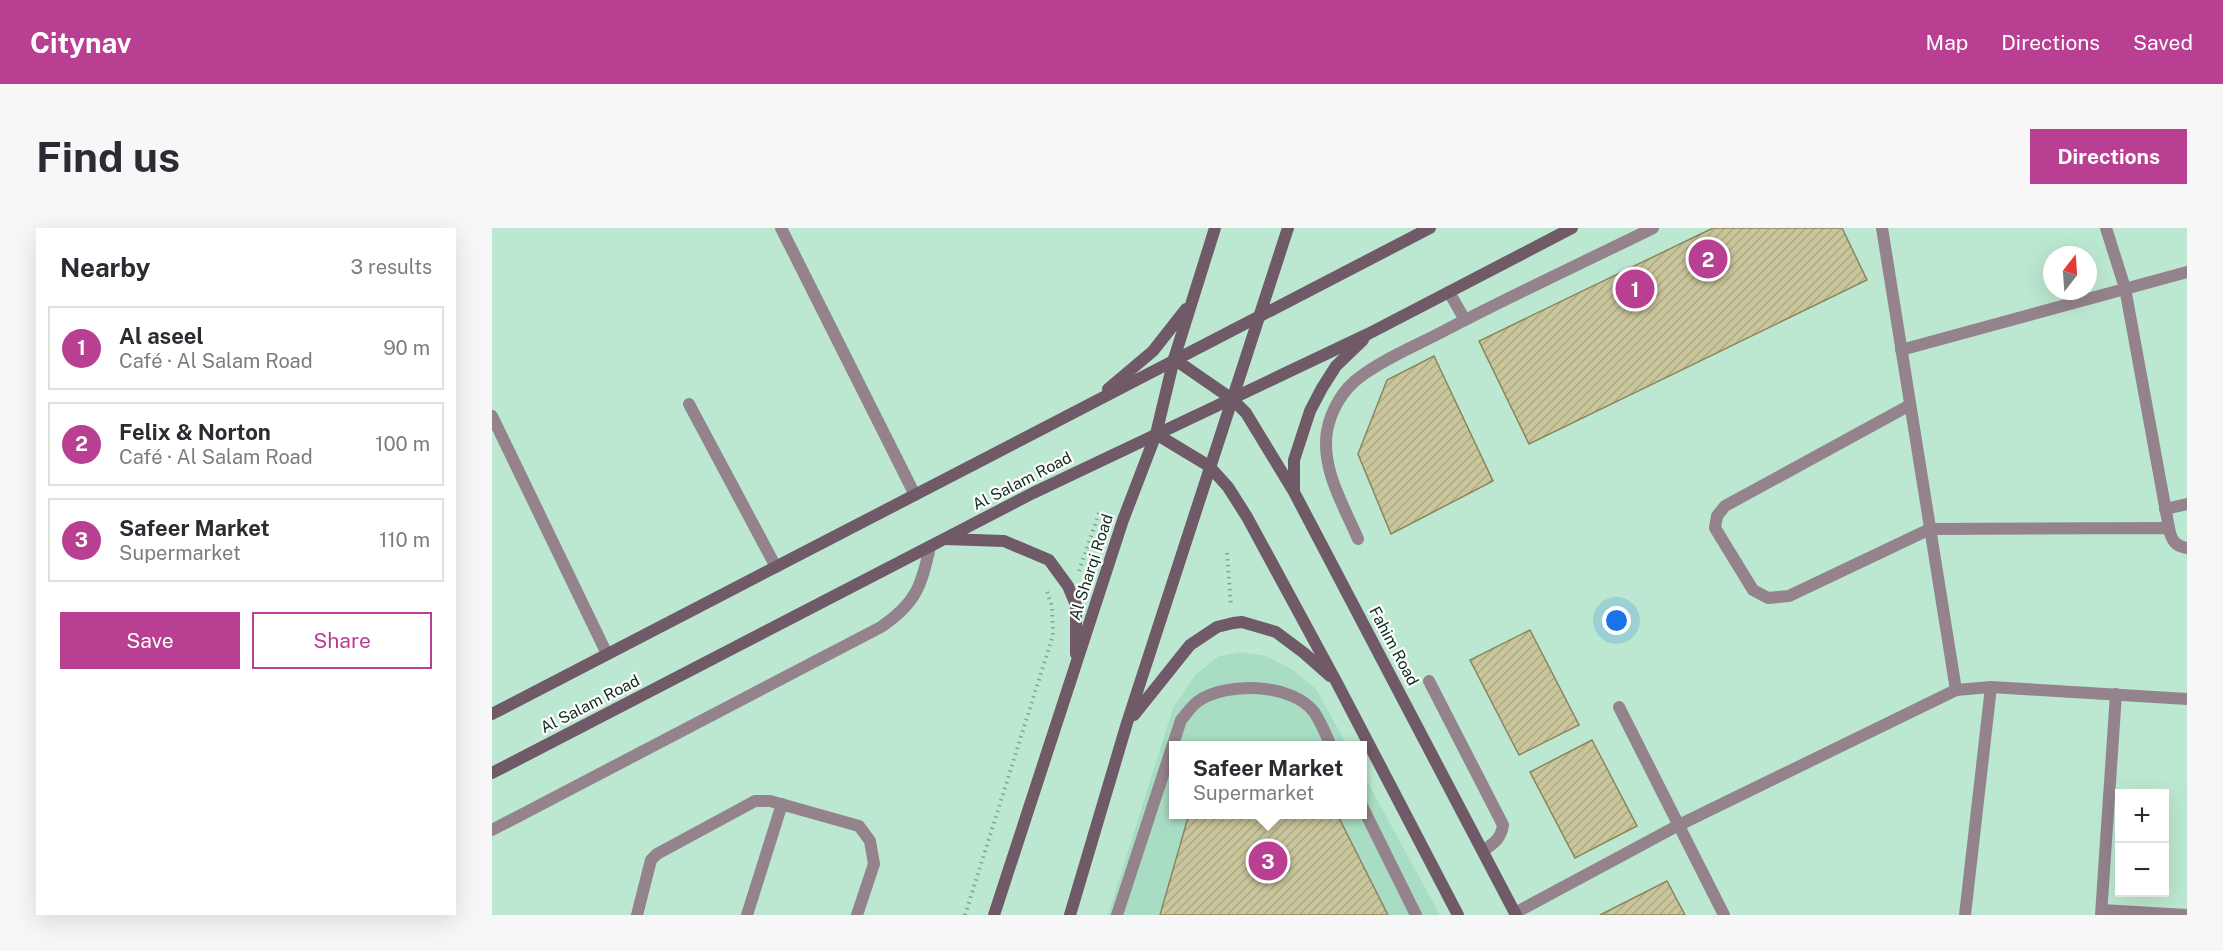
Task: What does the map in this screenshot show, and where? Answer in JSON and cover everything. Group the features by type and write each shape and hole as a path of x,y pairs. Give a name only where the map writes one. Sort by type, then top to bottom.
{"main road":[{"name":"Al Sharqi Road","path":"994,915 1123,520 1156,435 1173,359 1215,228"},
{"path":"1070,915 1127,723 1288,228"},
{"path":"492,714 1089,405 1173,359 1258,318 1430,228"},
{"name":"Al Salam Road","path":"492,773 1033,493 1368,334 1572,228"},
{"path":"1089,405 1153,351 1192,301"},
{"path":"1294,492 1294,460 1310,411 1336,366 1368,334"},
{"name":"Fahim Road","path":"1173,359 1232,399 1246,413 1294,492 1515,914"},
{"path":"1156,435 1209,466 1228,487 1247,517 1338,683 1458,915"},
{"path":"944,539 1004,541 1049,560 1068,586 1076,605 1076,665"},
{"path":"1127,723 1190,645 1217,627 1233,623 1242,622 1276,632 1338,683"}],"street":[{"path":"782,228 915,495"},
{"path":"1882,228 1956,690"},
{"path":"2106,228 2125,288 2169,528 2174,543 2179,547 2187,548"},
{"path":"1358,538 1328,468 1326,448 1328,429 1334,410 1344,392 1358,378 1375,367 1651,229"},
{"path":"1901,350 2187,272"},
{"path":"1449,292 1465,320"},
{"path":"688,404 776,567"},
{"path":"1910,405 1725,506 1717,516 1715,528 1753,590 1768,598 1789,596 1930,529 2169,528"},
{"path":"492,416 607,654"},
{"path":"2165,509 2187,504"},
{"path":"492,830 881,627 910,602 922,582 930,547"},
{"path":"1429,681 1503,825 1498,841 1483,851"},
{"path":"1965,915 1991,687"},
{"path":"1515,914 1677,826 1956,690 1991,687 2187,699"},
{"path":"1174,741 1181,720 1198,701 1227,689 1268,688 1292,696 1314,711 1329,741"},
{"path":"2116,694 2102,913 2187,915"},
{"path":"1619,707 1677,826 1724,915"},
{"path":"1117,915 1169,757"},
{"path":"638,915 651,860 657,854 755,801 770,801 859,826 870,840 874,864 857,915"},
{"path":"747,915 782,804"},
{"path":"1367,816 1416,915"}],"path":[{"path":"1049,560 1057,552 1078,573 1099,513"},
{"path":"1227,553 1233,623"},
{"path":"965,915 1053,635 1052,606 1045,589"}],"shaded area":[{"path":"1241,652 1266,656 1293,670 1316,689 1345,741 1169,741 1169,819 1367,819 1367,781 1440,915 1108,915 1173,708 1195,675 1219,656"}],"building":[{"path":"1713,228 1842,228 1867,280 1529,444 1479,341"},
{"path":"1434,356 1493,481 1391,534 1358,454 1387,380"},
{"path":"1530,630 1579,725 1519,755 1470,660"},
{"path":"1592,740 1637,826 1575,858 1530,772"},
{"path":"1188,819 1340,819 1388,915 1160,915"},
{"path":"1667,881 1685,915 1600,915"}],"place":[{"name":"Felix & Norton","path":"1708,259"},
{"name":"Al aseel","path":"1635,289"},
{"name":"Safeer Market","path":"1268,861"}]}
